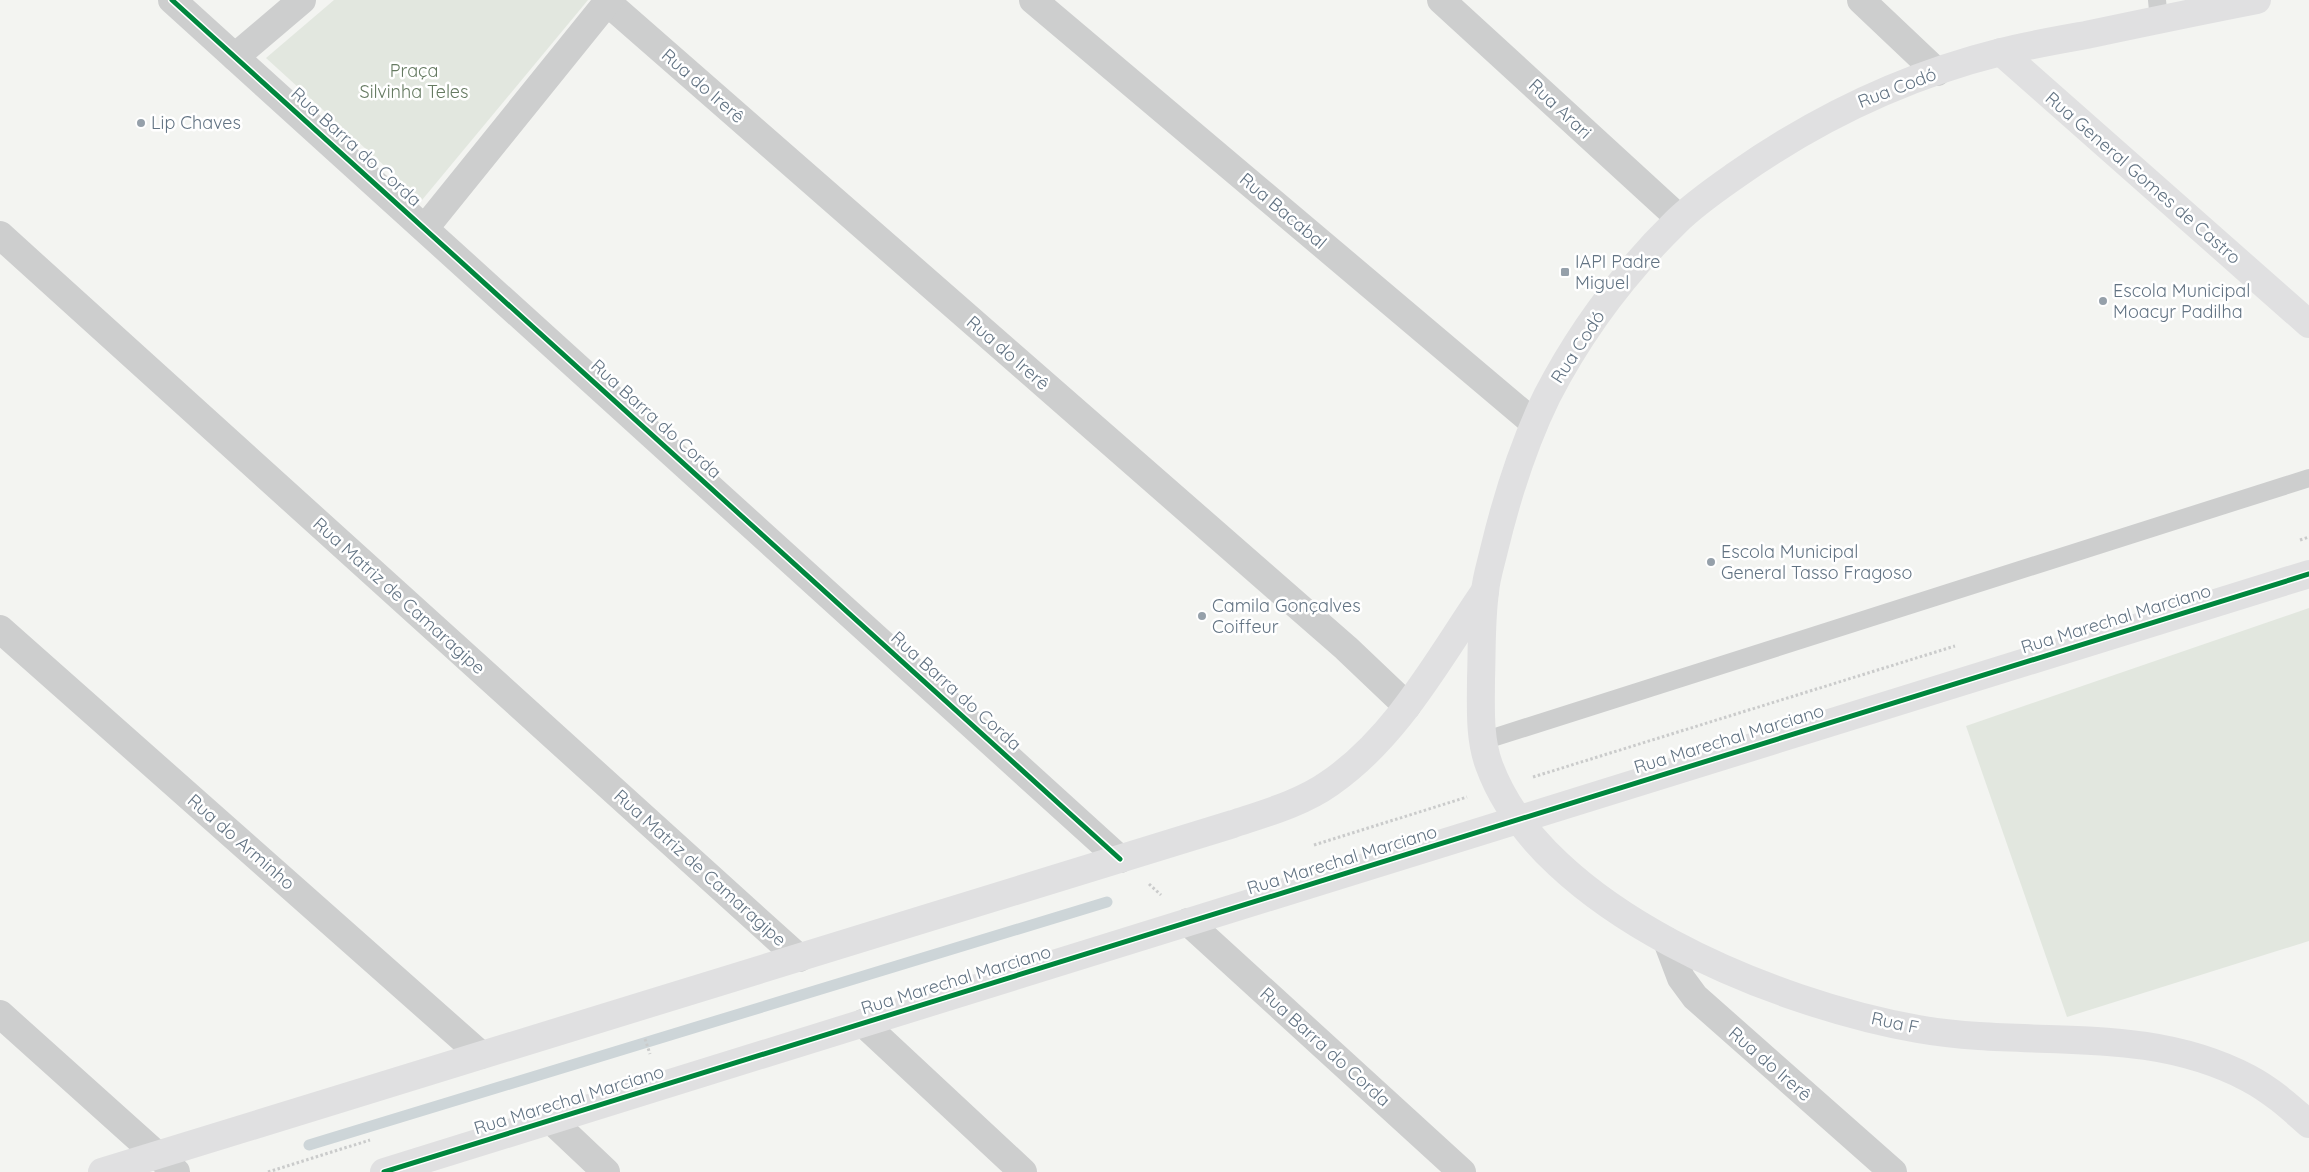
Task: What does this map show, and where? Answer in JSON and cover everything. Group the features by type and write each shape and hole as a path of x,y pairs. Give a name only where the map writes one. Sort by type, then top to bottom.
{"main road":[{"name":"Rua Codó","path":"1519,819 1499,787 1486,758 1483,741 1481,678 1485,591 1510,486 1534,422 1557,376 1583,334 1629,273 1679,218 1757,160 1841,110 1877,94 1937,72 2001,52 2158,10 2257,0"},
{"name":"Rua General Gomes de Castro","path":"2001,52 2304,314"},
{"name":"Rua Marechal Marciano","path":"384,1172 2309,574"},
{"path":"102,1172 166,1164 481,1055 1233,824 1310,795 1330,783 1383,735 1407,706 1485,591"},
{"name":"Rua F","path":"1519,819 1535,842 1562,870 1588,891 1667,941 1789,993 1876,1020 1918,1029 1966,1035 2112,1040 2151,1045 2190,1054 2256,1082 2309,1124"}],"street":[{"name":"Rua Barra do Corda","path":"172,0 1120,859"},
{"path":"235,56 302,0"},
{"name":"Rua Bacabal","path":"1033,0 1534,422"},
{"name":"Rua Arari","path":"1441,0 1679,218"},
{"path":"1861,0 1937,72"},
{"path":"425,228 608,1"},
{"name":"Rua do Irerê","path":"608,1 1346,648 1407,706"},
{"name":"Rua Matriz de Camaragipe","path":"0,235 799,958"},
{"name":"Rua do Arminho","path":"0,630 481,1055"},
{"name":"Rua Barra do Corda","path":"1188,922 1462,1172"},
{"name":"Rua do Irerê","path":"1667,941 1681,978 1694,997 1893,1172"},
{"path":"0,1014 166,1164"},
{"path":"863,1023 1023,1172"},
{"path":"551,1120 606,1172"}],"lane":[{"path":"1483,741 2309,478"}],"path":[{"path":"1120,859 1188,922"}],"green space":[{"name":"Praça Silvinha Teles","path":"334,0 588,0 422,200 266,58"},
{"path":"2309,608 2309,941 2067,1017 1966,726"}],"waterway":[{"path":"309,1145 1107,902"}],"cycle path":[{"path":"172,0 1120,859"},
{"path":"384,1172 2309,574"}],"place":[{"name":"Lip Chaves","path":"141,123"},
{"name":"IAPI Padre Miguel","path":"1565,272"},
{"name":"Escola Municipal Moacyr Padilha","path":"2103,301"},
{"name":"Escola Municipal General Tasso Fragoso","path":"1711,562"},
{"name":"Camila Gonçalves Coiffeur","path":"1202,616"}]}
